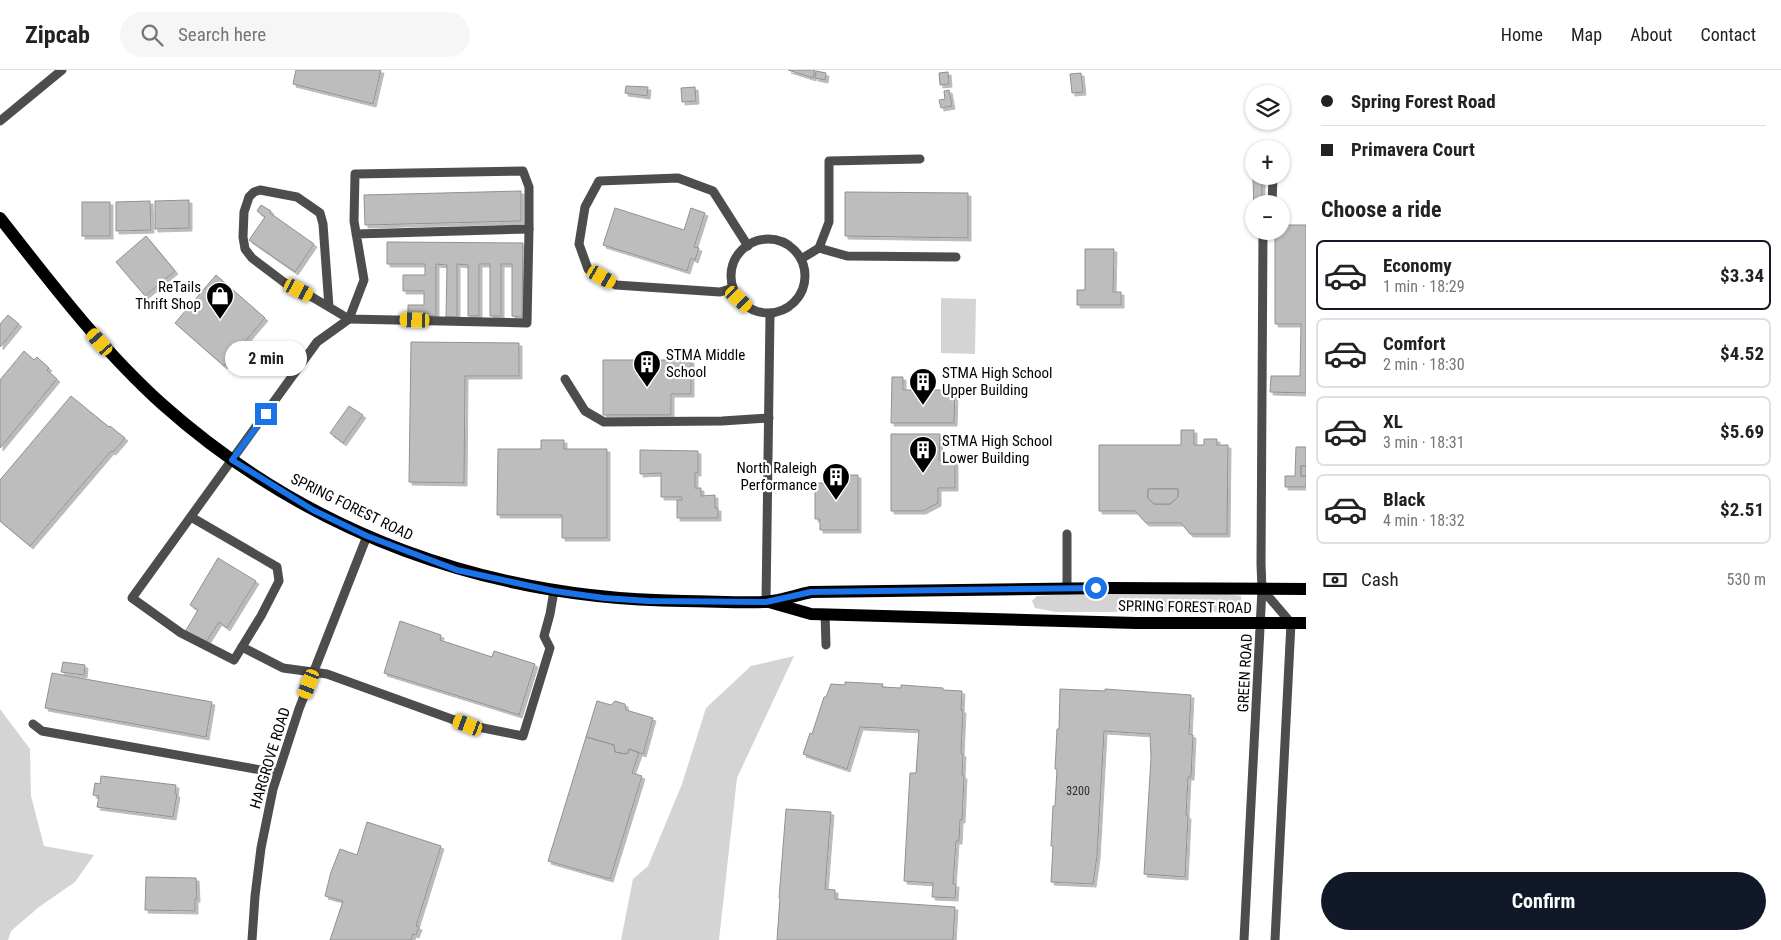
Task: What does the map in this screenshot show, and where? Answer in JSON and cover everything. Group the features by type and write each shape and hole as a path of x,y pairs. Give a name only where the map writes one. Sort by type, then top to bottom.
{"main road":[{"name":"SPRING FOREST ROAD","path":"0,218 108,352 163,404 232,460 313,510 367,536 457,570 554,591 604,598 649,601 766,602 811,592 1306,589"},
{"name":"SPRING FOREST ROAD","path":"766,602 811,614 1136,623 1306,623"}],"street":[{"path":"0,121 62,70"},
{"path":"801,259 819,248 829,222 829,160 920,159"},
{"path":"191,517 277,567 278,581 261,616 234,660 181,633 132,598 316,342 349,319 364,280 354,221 355,174 523,171 529,187 527,323 349,319 285,283 252,258 245,249 243,237 244,212 249,197 254,192 260,190 297,196 320,213 324,224 330,308"},
{"path":"733,288 720,292 616,285 588,269 579,244 585,207 599,181 678,178 714,191 748,246"},
{"path":"356,234 529,229"},
{"name":"GREEN ROAD","path":"1244,940 1262,589 1263,240"},
{"path":"759,241 783,242 794,249 801,259 805,270 805,283 801,294 793,304 783,311 770,314 758,312 748,307 739,299 733,288 731,276 733,265 739,254 748,246 759,241"},
{"path":"819,248 847,256 956,257"},
{"path":"766,602 770,314"},
{"path":"565,379 585,411 604,422 722,421 769,418"},
{"path":"1068,534 1068,589"},
{"name":"HARGROVE ROAD","path":"252,940 261,848 273,789 314,672 367,536"},
{"path":"1262,589 1291,623 1275,940"},
{"path":"242,647 283,668 328,674 468,725 523,736 550,648 544,636 554,591"},
{"path":"826,614 826,645"},
{"path":"33,724 42,731 278,774"}],"shaded area":[{"path":"941,298 976,299 975,354 941,353"},
{"path":"1066,594 1227,594 1241,596 1242,607 1239,612 1056,612 1035,608 1032,601 1037,596"},
{"path":"794,656 737,778 719,940 621,940 633,879 648,866 682,784 706,708 751,666"},
{"path":"0,709 30,749 31,796 44,846 94,855 75,882 39,907 11,931 8,940 0,940"}],"building":[{"path":"296,70 381,70 373,104 293,84"},
{"path":"788,70 815,70 813,78"},
{"path":"816,71 826,73 825,80 815,78"},
{"path":"948,72 949,84 940,85 939,73"},
{"path":"1081,73 1083,92 1072,93 1070,74"},
{"path":"626,86 648,87 647,96 625,93"},
{"path":"695,87 696,101 682,102 681,88"},
{"path":"949,90 952,106 941,108 939,100 945,99 944,91"},
{"path":"1253,185 1262,185 1262,195 1254,195"},
{"path":"521,191 521,221 365,225 364,195"},
{"path":"845,192 968,193 968,238 845,236"},
{"path":"189,200 189,228 155,229 155,201"},
{"path":"150,201 151,230 116,231 116,202"},
{"path":"82,202 110,202 110,236 82,236"},
{"path":"261,205 314,244 295,272 249,240 265,217 257,211"},
{"path":"615,208 684,230 691,208 705,213 694,247 699,248 695,260 691,258 687,271 603,245"},
{"path":"1290,225 1306,225 1306,393 1270,392 1271,376 1300,376 1301,324 1275,324 1275,240 1290,240"},
{"path":"146,236 175,271 145,296 116,262"},
{"path":"387,242 523,243 522,317 512,316 512,264 501,264 501,316 490,316 490,264 479,264 479,316 468,316 468,265 457,264 457,317 446,317 447,265 436,264 436,316 408,316 408,305 424,305 424,291 403,291 403,275 425,275 425,264 387,264"},
{"path":"1085,249 1114,249 1113,292 1121,292 1121,305 1077,305 1077,290 1085,290"},
{"name":"ReTails Thrift Shop","path":"216,275 265,318 224,366 175,323"},
{"path":"8,315 19,324 0,347 0,324"},
{"path":"411,342 519,343 519,376 465,376 464,483 409,482"},
{"path":"24,351 34,360 37,357 57,379 0,448 0,380"},
{"name":"STMA Middle School","path":"603,360 691,360 691,394 671,394 671,415 603,415"},
{"name":"STMA High School Upper Building","path":"892,377 903,377 903,390 955,390 954,423 891,423"},
{"path":"71,396 125,438 113,452 111,451 30,546 0,521 0,480"},
{"path":"349,406 363,415 343,443 330,433"},
{"path":"1181,430 1194,430 1194,445 1204,445 1204,439 1217,439 1217,445 1228,445 1227,534 1190,534 1181,523 1146,523 1135,511 1099,511 1099,445 1181,445","holes":["1148,489 1178,489 1178,497 1170,504 1154,504 1148,498"]},
{"name":"STMA High School Lower Building","path":"891,434 940,434 939,460 955,460 955,488 938,488 938,503 923,511 891,511"},
{"path":"541,440 564,440 564,449 607,449 607,538 562,538 562,515 497,515 498,449 541,449"},
{"path":"1296,447 1306,447 1306,466 1301,466 1301,476 1306,476 1306,487 1285,487 1285,476 1295,476"},
{"path":"640,450 698,451 698,473 695,473 695,488 701,488 701,496 715,495 715,508 718,508 718,518 677,518 677,500 682,500 682,497 661,497 661,473 640,474"},
{"path":"1301,466 1306,466 1306,476 1301,476"},
{"name":"North Raleigh Performance","path":"844,475 858,475 858,530 820,530 820,519 815,519 815,483 844,483"},
{"path":"1148,489 1178,489 1178,497 1170,504 1154,504 1148,498"},
{"path":"218,558 256,581 227,628 219,622 205,644 185,632 198,610 190,605"},
{"path":"400,621 441,635 440,640 492,657 494,651 535,664 519,715 384,673"},
{"path":"63,662 85,665 84,675 61,672"},
{"path":"52,673 212,702 206,737 45,708"},
{"path":"845,682 883,684 882,687 901,688 901,685 962,691 961,753 963,754 962,775 964,776 962,820 960,820 959,841 956,841 953,884 956,884 955,898 932,897 933,883 904,881 910,773 916,773 919,730 860,727 847,769 803,754 810,733 812,734 824,697 826,697 831,684 845,685"},
{"path":"1060,689 1105,691 1105,689 1191,695 1189,734 1193,735 1191,777 1188,777 1185,877 1144,874 1151,758 1150,734 1104,731 1097,856 1093,884 1051,882 1053,846 1051,846 1053,806 1055,806 1057,769 1055,769"},
{"path":"597,701 611,705 615,701 625,704 626,710 653,718 643,754 629,749 628,753 625,754 615,752 614,745 586,737"},
{"path":"586,737 614,745 615,752 625,754 628,753 629,749 639,753 632,773 642,776 610,879 548,861"},
{"path":"101,776 176,785 175,794 177,794 173,817 97,807 99,796 93,795 95,783 100,784"},
{"path":"786,809 831,812 825,889 835,890 835,899 955,907 953,940 777,940"},
{"path":"367,822 441,846 416,926 419,927 416,935 413,934 411,940 330,940 343,901 325,896 331,872 340,849 357,855"},
{"path":"146,877 196,878 197,899 195,899 195,911 145,910"}],"place":[{"name":"ReTails Thrift Shop","path":"220,320"},
{"name":"STMA Middle School","path":"647,388"},
{"name":"STMA High School Upper Building","path":"923,406"},
{"name":"STMA High School Lower Building","path":"923,474"},
{"name":"North Raleigh Performance","path":"836,501"}],"route":[{"path":"266,414 232,460 263,481 313,510 406,552 457,570 542,589 604,598 649,601 766,602 811,592 1096,588"}]}
